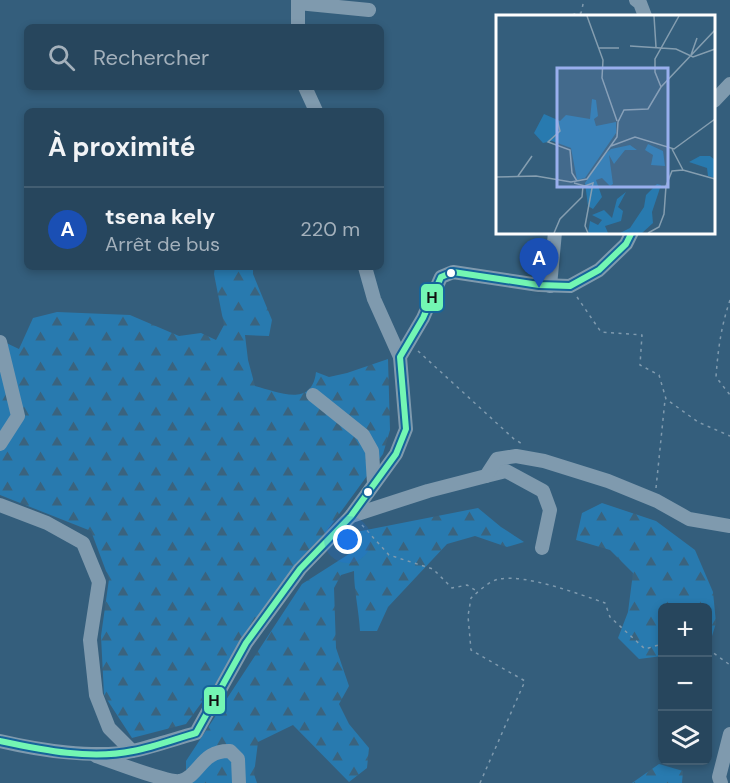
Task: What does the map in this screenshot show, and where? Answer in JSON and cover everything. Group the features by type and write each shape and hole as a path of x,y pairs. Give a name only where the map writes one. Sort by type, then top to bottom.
{"street":[{"path":"636,0 640,3 645,15"},
{"path":"644,0 645,15"},
{"path":"298,24 298,1 369,10"},
{"path":"715,100 730,84"},
{"path":"306,90 315,108"},
{"path":"550,286 555,234"},
{"path":"400,357 423,318 441,277 453,272 550,286 570,286 599,270 626,244 631,234"},
{"path":"0,741 21,746 88,753 132,751 196,733 246,643 300,569 351,516 396,454 406,429 400,357 374,299 366,270"},
{"path":"0,342 18,416 0,444"},
{"path":"313,395 363,435 372,451 374,483"},
{"path":"486,476 497,459 516,456 544,460 608,481 657,501 689,519 730,526"},
{"path":"351,516 428,491 506,471 543,491 550,510 542,548"},
{"path":"0,505 47,523 83,543 99,582 90,640 96,695 109,728 132,751"},
{"path":"721,783 719,777 730,734"},
{"path":"88,753 167,781 181,781 212,755 219,751 230,751 238,759 239,783"}],"path":[{"path":"570,15 581,13 584,0"},
{"path":"570,286 581,306 601,332 642,335 640,365 659,375 666,399 657,501"},
{"path":"730,300 723,319 716,352 716,377 730,395"},
{"path":"409,342 514,439 524,445"},
{"path":"666,399 698,422 730,436"},
{"path":"351,516 389,555 433,569 452,588 466,585 479,592"},
{"path":"480,783 525,681 471,650 468,616 471,598 499,579 516,579 555,586 605,603 610,617 645,649 658,645"},
{"path":"712,652 730,665"}],"green space":[{"path":"215,270 253,270 272,320 269,336 245,335 248,360 255,386 283,394 301,394 313,383 316,372 329,377 388,359 390,430 383,454 186,724 132,738 104,695 101,636 109,579 91,531 0,495 0,340 19,349 33,318 57,312 130,315 179,336 201,333 216,340 224,325"},
{"path":"602,503 656,521 695,550 713,592 716,623 712,636 712,603 658,603 658,657 639,659 618,638 628,612 633,573 610,550 576,540 582,513"},
{"path":"478,508 524,542 507,547 475,536 447,544 388,607 377,631 360,631 354,571 341,575 334,588 336,648 349,686 339,704 349,724 369,748 367,768 349,782 293,725 258,742 254,774 257,783 186,783 186,761 302,584 360,547 356,532"},
{"path":"658,765 683,771 682,783 632,783"}],"transit line":[{"name":"H","path":"0,741 83,754 117,754 196,733 246,643 300,569 351,516 396,454 406,429 400,357 423,318 441,277 453,272 539,285 570,286 599,270 626,244 631,234"}],"place":[{"name":"tsena kely","path":"539,288"}]}
